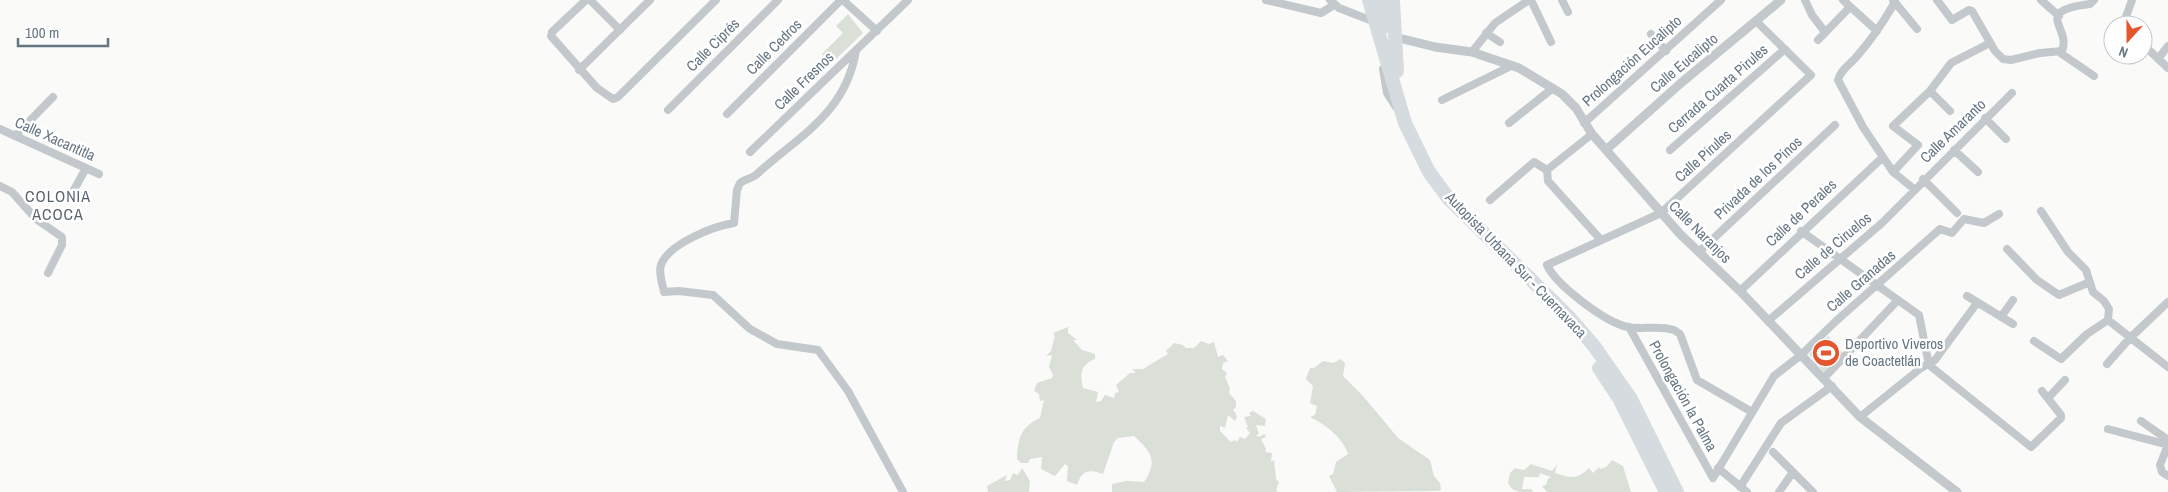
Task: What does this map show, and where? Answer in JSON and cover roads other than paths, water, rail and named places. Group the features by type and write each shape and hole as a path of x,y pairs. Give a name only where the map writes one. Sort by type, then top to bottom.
{"highway":[{"name":"Autopista Urbana Sur - Cuernavaca","path":"1361,0 1397,123 1422,174 1447,208 1562,321 1585,348 1620,400 1668,492"},
{"name":"Autopista Urbana Sur - Cuernavaca","path":"1369,0 1406,123 1429,172 1455,205 1569,317 1594,346 1631,399 1679,492"},
{"path":"1381,0 1396,107 1410,145 1437,192 1470,230 1574,333 1626,407 1668,492"},
{"path":"1393,0 1396,63 1402,102 1425,157 1453,200 1571,318 1606,358 1636,404 1679,492"}],"street":[{"path":"620,30 588,0 552,32 552,39 579,70 606,96 613,99 618,97 716,0"},
{"path":"579,70 650,0"},
{"name":"Calle Ciprés","path":"668,110 778,0"},
{"path":"842,0 877,31"},
{"name":"Calle Cedros","path":"727,114 842,0"},
{"name":"Calle Fresnos","path":"750,152 908,0"},
{"path":"1472,52 1486,33 1505,15 1530,0 1551,42"},
{"path":"1562,0 1568,12"},
{"name":"Prolongación Eucalipto","path":"1584,123 1721,0"},
{"name":"Calle Eucalipto","path":"1607,149 1781,0"},
{"path":"1806,0 1812,15 1825,32"},
{"path":"1843,0 1849,8 1877,31"},
{"path":"1937,0 1952,20 1969,10 1972,11 1999,56 2006,60 2062,51 2064,46 2059,27 2059,16 2066,8 2090,4 2094,0"},
{"path":"2041,0 2059,16"},
{"path":"2127,15 2132,0"},
{"path":"1272,1 1321,13 1332,3 1374,21 1380,28 1387,93 1396,107"},
{"path":"1914,189 1893,172 1863,127 1838,80 1841,72 1858,56 1877,31 1894,1 1917,29"},
{"path":"1818,40 1849,8"},
{"path":"1756,21 1785,49"},
{"path":"1486,33 1500,42"},
{"path":"1651,34 1666,51"},
{"name":"Calle Naranjos","path":"1403,38 1435,47 1472,52 1511,66 1553,88 1576,108 1592,134 1661,213 1740,291 1860,417 1957,492"},
{"path":"1893,172 1918,146 1893,126 1930,91 1951,63 1990,43"},
{"path":"2158,59 2168,46"},
{"name":"Calle Pirules","path":"1547,265 1661,213 1811,75 1785,49"},
{"name":"Cerrada Cuarta Pirules","path":"1670,150 1785,49"},
{"path":"856,51 845,82 830,111 785,151 762,167 757,174 740,183 737,190 734,223 721,225 696,234 665,259 660,270 664,292 679,290 713,295 750,328 776,344 818,350 848,391 875,445 903,492"},
{"path":"2058,52 2094,76"},
{"path":"2153,54 2168,68"},
{"path":"1442,100 1511,66"},
{"path":"1509,123 1553,88"},
{"path":"1930,91 1950,111"},
{"name":"Calle Amaranto","path":"1914,189 2012,93"},
{"path":"15,136 53,97"},
{"path":"1985,118 2006,139"},
{"name":"Privada de los Pinos","path":"1700,251 1835,125"},
{"name":"Calle Xacantitla","path":"0,129 99,174"},
{"path":"1547,170 1592,134"},
{"path":"1954,150 1978,172"},
{"name":"Calle de Perales","path":"1740,291 1801,231 1883,157"},
{"path":"1490,200 1534,162 1547,170"},
{"path":"69,199 86,168"},
{"path":"1547,170 1548,181 1601,240"},
{"path":"1923,179 1957,213"},
{"path":"0,186 12,192 36,219 62,237 62,245 48,273"},
{"name":"Calle de Ciruelos","path":"1768,321 1838,258 1882,222 1914,189"},
{"path":"2041,211 2068,252 2086,270 2093,292 2109,309 2108,320"},
{"name":"Calle Granadas","path":"1713,478 1774,376 1801,355 1940,229 1952,233 1964,219 1984,223 1998,214"},
{"path":"1801,231 1920,315 1929,365 2030,447 2060,421 2061,414 2042,391"},
{"path":"2007,249 2037,280 2059,295 2090,282"},
{"name":"Prolongación la Palma","path":"1547,265 1550,271 1584,302 1628,327 1674,330 1680,334 1696,380 1752,412"},
{"path":"1967,296 2013,324"},
{"path":"1824,378 1897,300"},
{"path":"2001,317 2013,300"},
{"path":"2107,364 2129,338 2168,302"},
{"path":"1860,417 1921,368 1929,365 1977,303"},
{"path":"2108,320 2168,368"},
{"path":"2034,341 2061,359 2087,334 2108,320"},
{"name":"Prolongación la Palma","path":"1628,327 1713,478"},
{"path":"2048,398 2065,380"},
{"path":"1718,468 1744,489 1781,424 1832,386"},
{"path":"2141,421 2168,440"},
{"path":"2108,429 2168,445 2160,468 2168,476"},
{"path":"1773,452 1813,492"},
{"path":"1779,492 1793,472"}],"place":[{"name":"Deportivo Viveros de Coactetlán","path":"1826,353"}],"district":[{"name":"COLONIA ACOCA","path":"58,205"}]}
